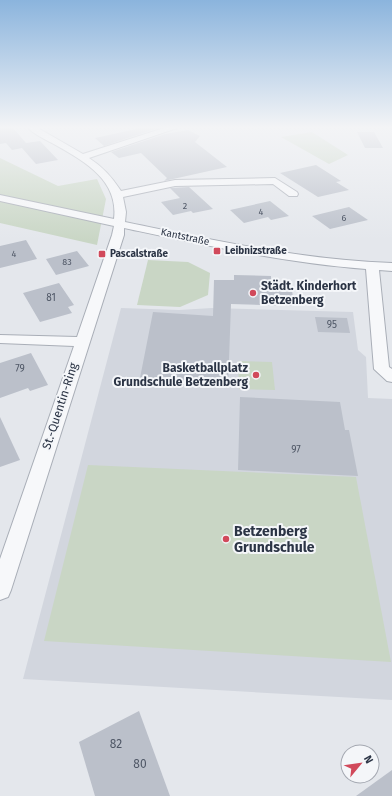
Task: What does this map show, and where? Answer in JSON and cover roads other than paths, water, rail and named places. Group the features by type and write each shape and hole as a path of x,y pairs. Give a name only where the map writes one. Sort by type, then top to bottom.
{"street":[{"path":"93,165 109,179 118,196 121,207 120,223"},
{"path":"118,196 174,183 275,181 293,194"},
{"name":"Kantstraße","path":"0,198 264,252 372,266 392,267"},
{"name":"St.-Quentin-Ring","path":"0,590 120,223"},
{"path":"372,266 382,369 392,377"},
{"path":"0,339 81,342"}],"place":[{"name":"Leibnizstraße","path":"217,251"},
{"name":"Pascalstraße","path":"102,254"},
{"name":"Städt. Kinderhort Betzenberg","path":"253,293"},
{"name":"Basketballplatz Grundschule Betzenberg","path":"256,375"},
{"name":"Betzenberg Grundschule","path":"226,539"}]}
